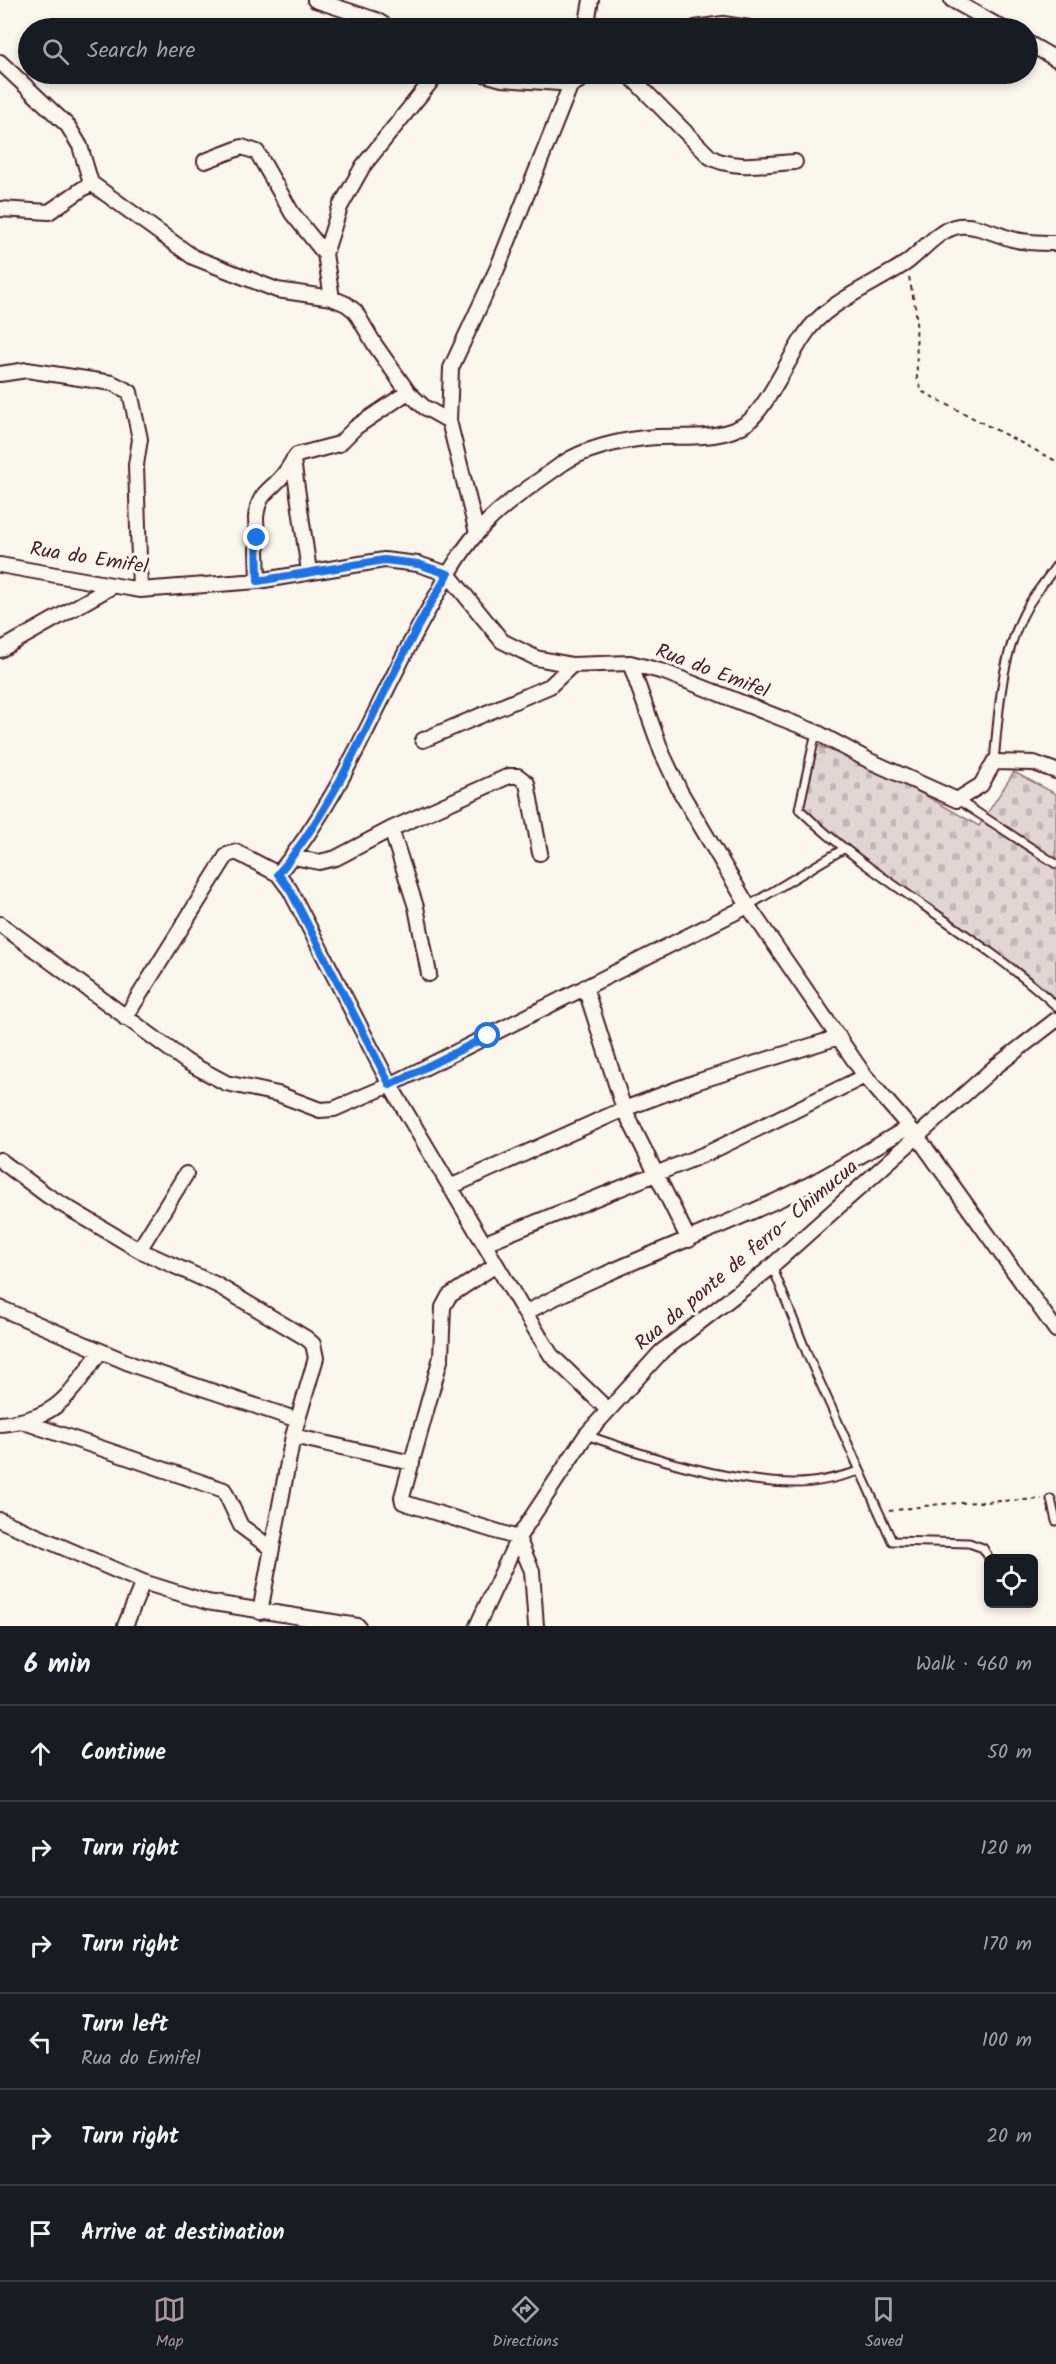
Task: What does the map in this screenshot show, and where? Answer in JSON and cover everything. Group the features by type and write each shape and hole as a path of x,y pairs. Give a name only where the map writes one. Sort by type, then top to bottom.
{"street":[{"path":"315,0 370,18"},
{"path":"588,18 591,0"},
{"path":"951,0 984,18"},
{"path":"1038,49 1056,59"},
{"path":"0,62 18,79"},
{"path":"23,84 68,126 80,146 91,183 193,257 277,291 332,298 355,311 375,345 408,392 424,407 449,421"},
{"path":"332,298 325,254 340,207 357,175 380,142 402,120 429,84"},
{"path":"477,533 449,421 452,368 497,269 572,84"},
{"path":"637,84 710,157 720,163 730,165 795,162"},
{"path":"205,161 242,147 257,152 292,213 325,254"},
{"path":"0,209 49,212 91,183"},
{"path":"278,874 293,857 346,771 411,639 448,574 477,533 515,500 566,461 581,453 644,438 706,436 734,429 748,422 788,364 805,333 821,317 857,291 906,263 947,230 961,225 1016,241 1056,243"},
{"path":"0,374 27,370 112,383 130,392 140,439 136,465 140,590"},
{"path":"258,581 257,506 265,490 284,475 297,454 339,444 356,427 408,392"},
{"path":"293,460 309,571"},
{"name":"Rua do Emifel","path":"0,565 140,590 258,581 384,560 418,564 448,574 502,641 536,658 572,665 630,663 664,672 816,732 870,761 957,800"},
{"path":"0,650 112,586"},
{"path":"630,663 662,753 680,791 748,906 865,1076 913,1131 1056,1330"},
{"path":"423,740 550,686 572,665"},
{"path":"957,800 981,785 994,762 1034,763 1056,771"},
{"path":"293,857 319,862 336,858 391,829 500,778 518,776 527,783 540,853"},
{"path":"391,829 416,907 429,975"},
{"path":"125,1018 226,855 236,852 278,874 294,899 390,1085 525,1313 551,1355 608,1410"},
{"path":"0,924 186,1062 239,1088 278,1094 320,1110 334,1109 390,1085 748,906"},
{"path":"585,987 624,1109 689,1240"},
{"name":"Rua da ponte de ferro- Chimucua","path":"477,1626 518,1538 586,1435 661,1352 772,1266 913,1131 1056,1020"},
{"path":"450,1187 624,1109 696,1082 839,1037"},
{"path":"484,1243 710,1152 865,1076"},
{"path":"525,1313 637,1259 689,1240 800,1190 913,1131"},
{"path":"0,1160 48,1196 139,1250 217,1285 313,1344 316,1358 293,1436 260,1612"},
{"path":"139,1250 186,1174"},
{"path":"496,1264 449,1296 442,1308 441,1358 402,1497 403,1502 518,1538 532,1571 536,1626"},
{"path":"0,1308 100,1352 298,1420"},
{"path":"0,1424 24,1422 48,1413 68,1396 100,1352"},
{"path":"24,1422 224,1490 242,1526 273,1549"},
{"path":"293,1436 412,1463"},
{"path":"0,1520 143,1582 207,1602 358,1626"},
{"path":"125,1626 143,1582"}],"lane":[{"path":"994,762 1002,681 1016,630 1029,604 1056,566"},
{"path":"816,732 799,809 845,848 993,952 1056,1006"},
{"path":"957,800 1056,864"},
{"path":"748,906 845,848"},
{"path":"772,1266 808,1356 892,1542 969,1543 983,1548 987,1554"},
{"path":"586,1435 644,1455 694,1468 792,1484 833,1478 860,1471"},
{"path":"1051,1499 1056,1521"}],"path":[{"path":"906,263 916,310 917,380 923,392 1056,461"},
{"path":"880,1512 940,1504 1051,1499"}],"green space":[{"path":"815,744 898,780 979,826 1014,772 1056,794 1056,1006 1029,981 845,848 799,809"}],"route":[{"path":"257,538 258,581 384,560 418,564 448,574 411,639 346,771 293,857 278,874 290,890 390,1085 488,1036"}]}
